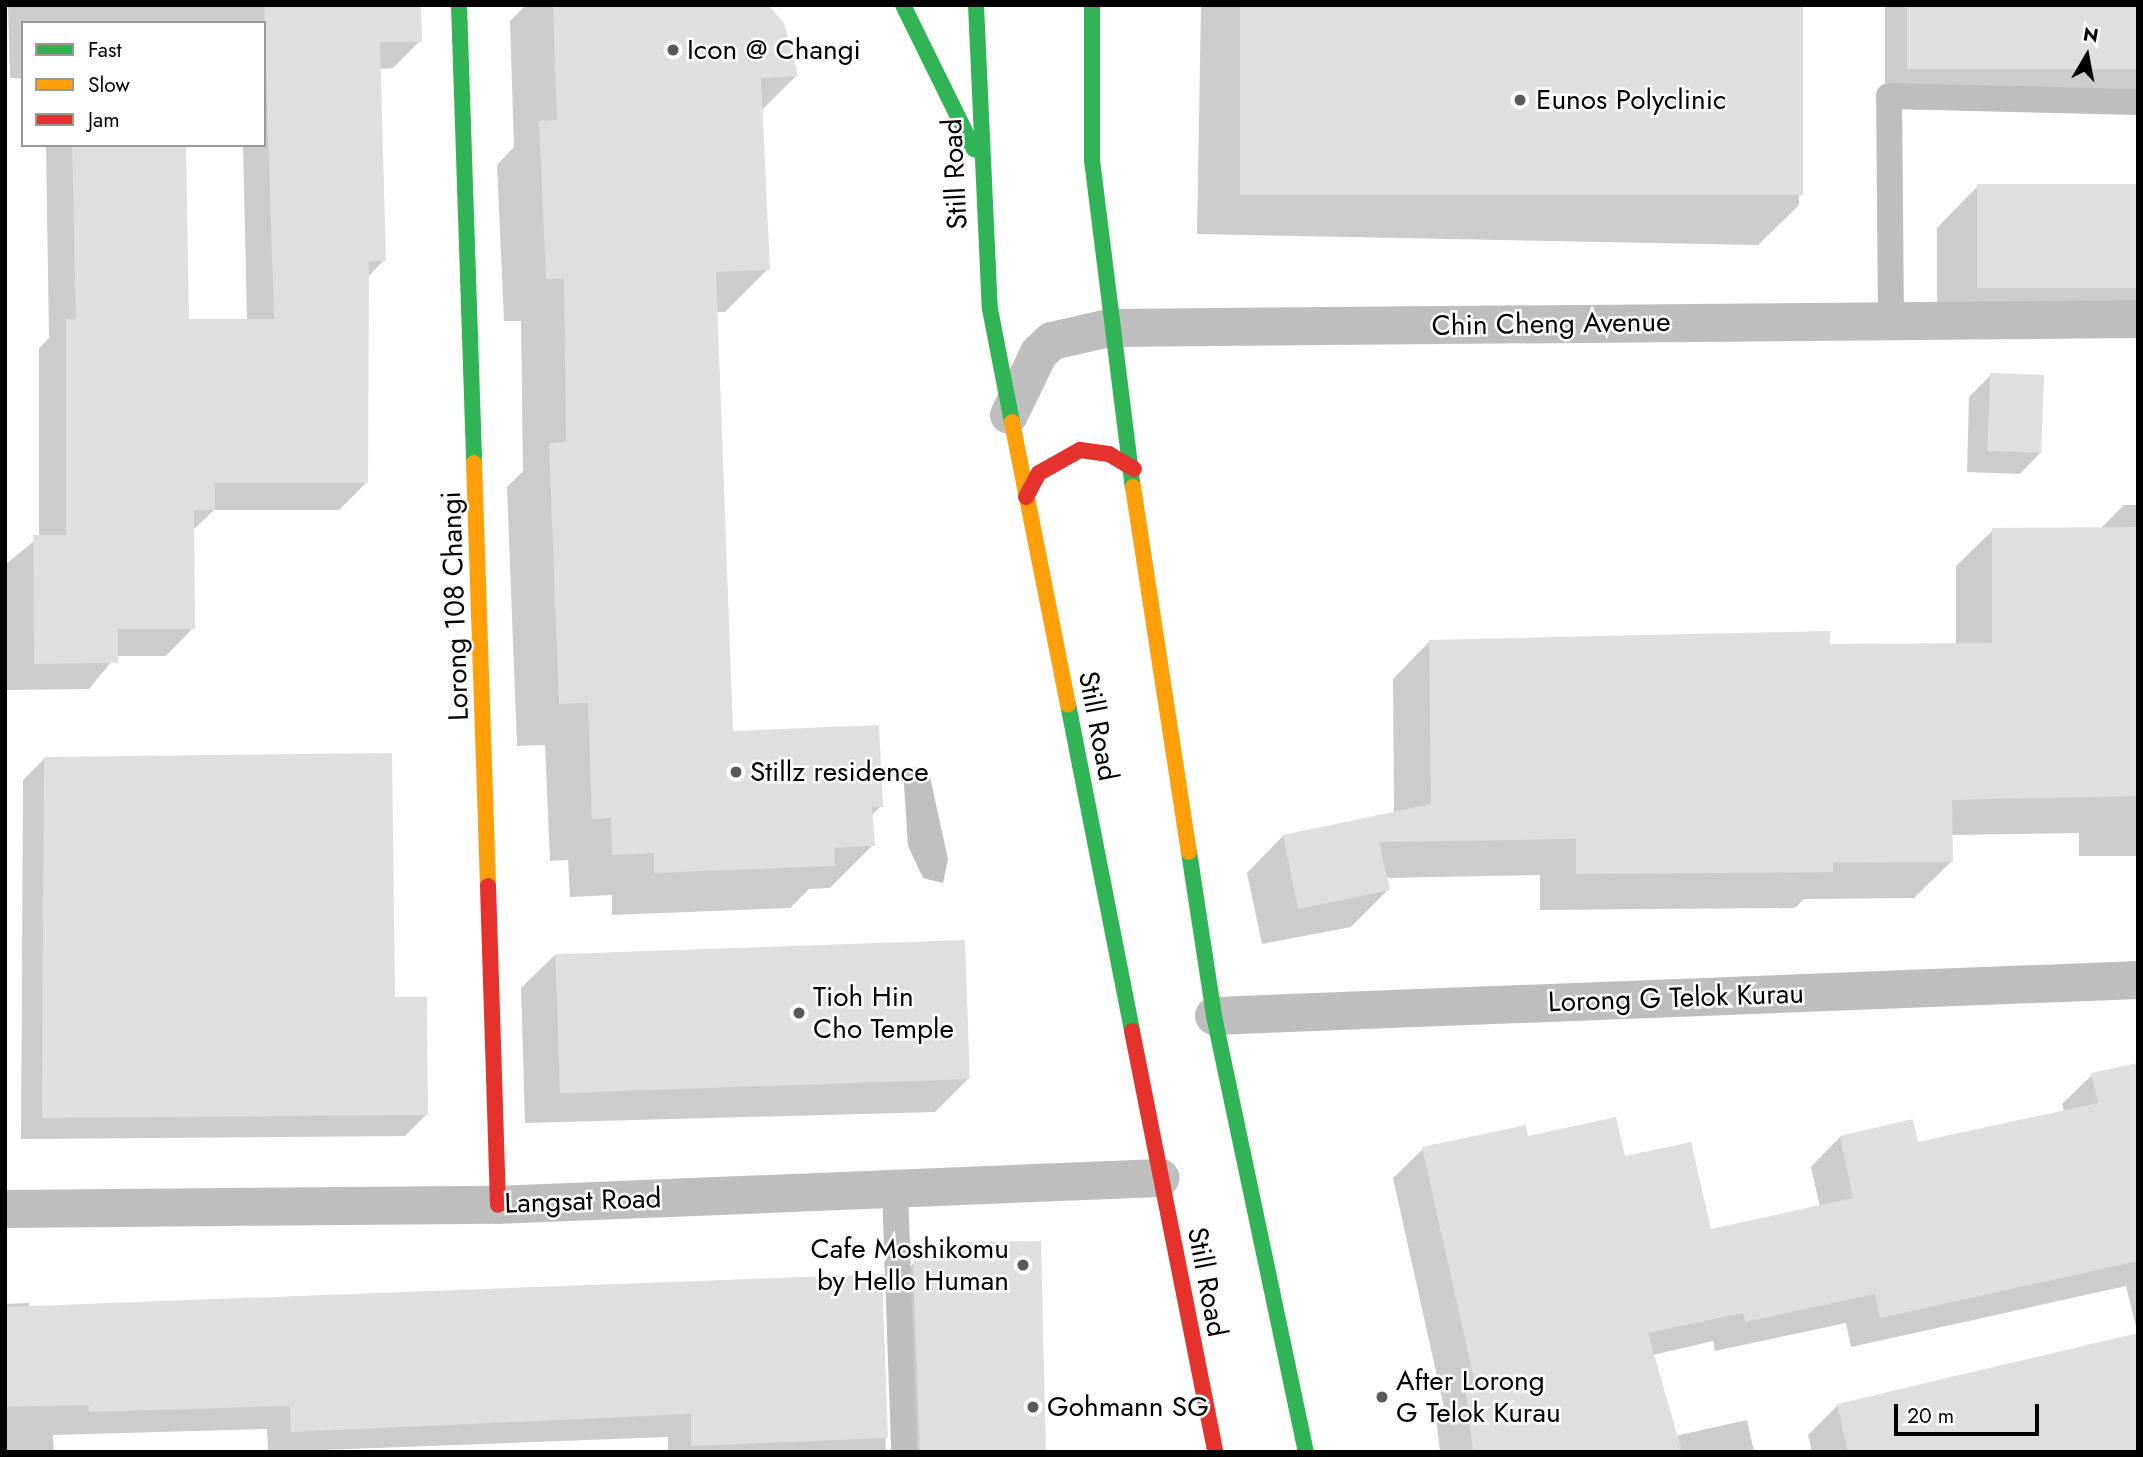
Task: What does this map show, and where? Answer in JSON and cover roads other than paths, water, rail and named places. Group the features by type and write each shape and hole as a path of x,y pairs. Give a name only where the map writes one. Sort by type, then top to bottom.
{"main road":[{"name":"Lorong 108 Changi","path":"459,5 498,1205"},
{"path":"903,5 978,157"},
{"name":"Still Road","path":"976,5 978,157 990,309 1215,1452"},
{"path":"1092,5 1092,160 1109,328 1134,469 1214,1016 1306,1452"},
{"path":"1026,497 1039,472 1080,450 1109,454 1134,469"}],"street":[{"name":"Chin Cheng Avenue","path":"1009,415 1039,353 1052,341 1109,328 2138,319"},
{"name":"Lorong G Telok Kurau","path":"1214,1016 2138,980"},
{"name":"Langsat Road","path":"5,1209 498,1205 1160,1178"}],"lane":[{"path":"1891,320 1889,96 2138,102"},
{"path":"895,1189 904,1452"}],"place":[{"name":"Icon @ Changi","path":"673,50"},
{"name":"Eunos Polyclinic","path":"1520,100"},
{"name":"Stillz residence","path":"736,772"},
{"name":"Tioh Hin Cho Temple","path":"799,1013"},
{"name":"Cafe Moshikomu by Hello Human","path":"1023,1265"},
{"name":"After Lorong G Telok Kurau","path":"1382,1397"},
{"name":"Gohmann SG","path":"1033,1407"}]}
